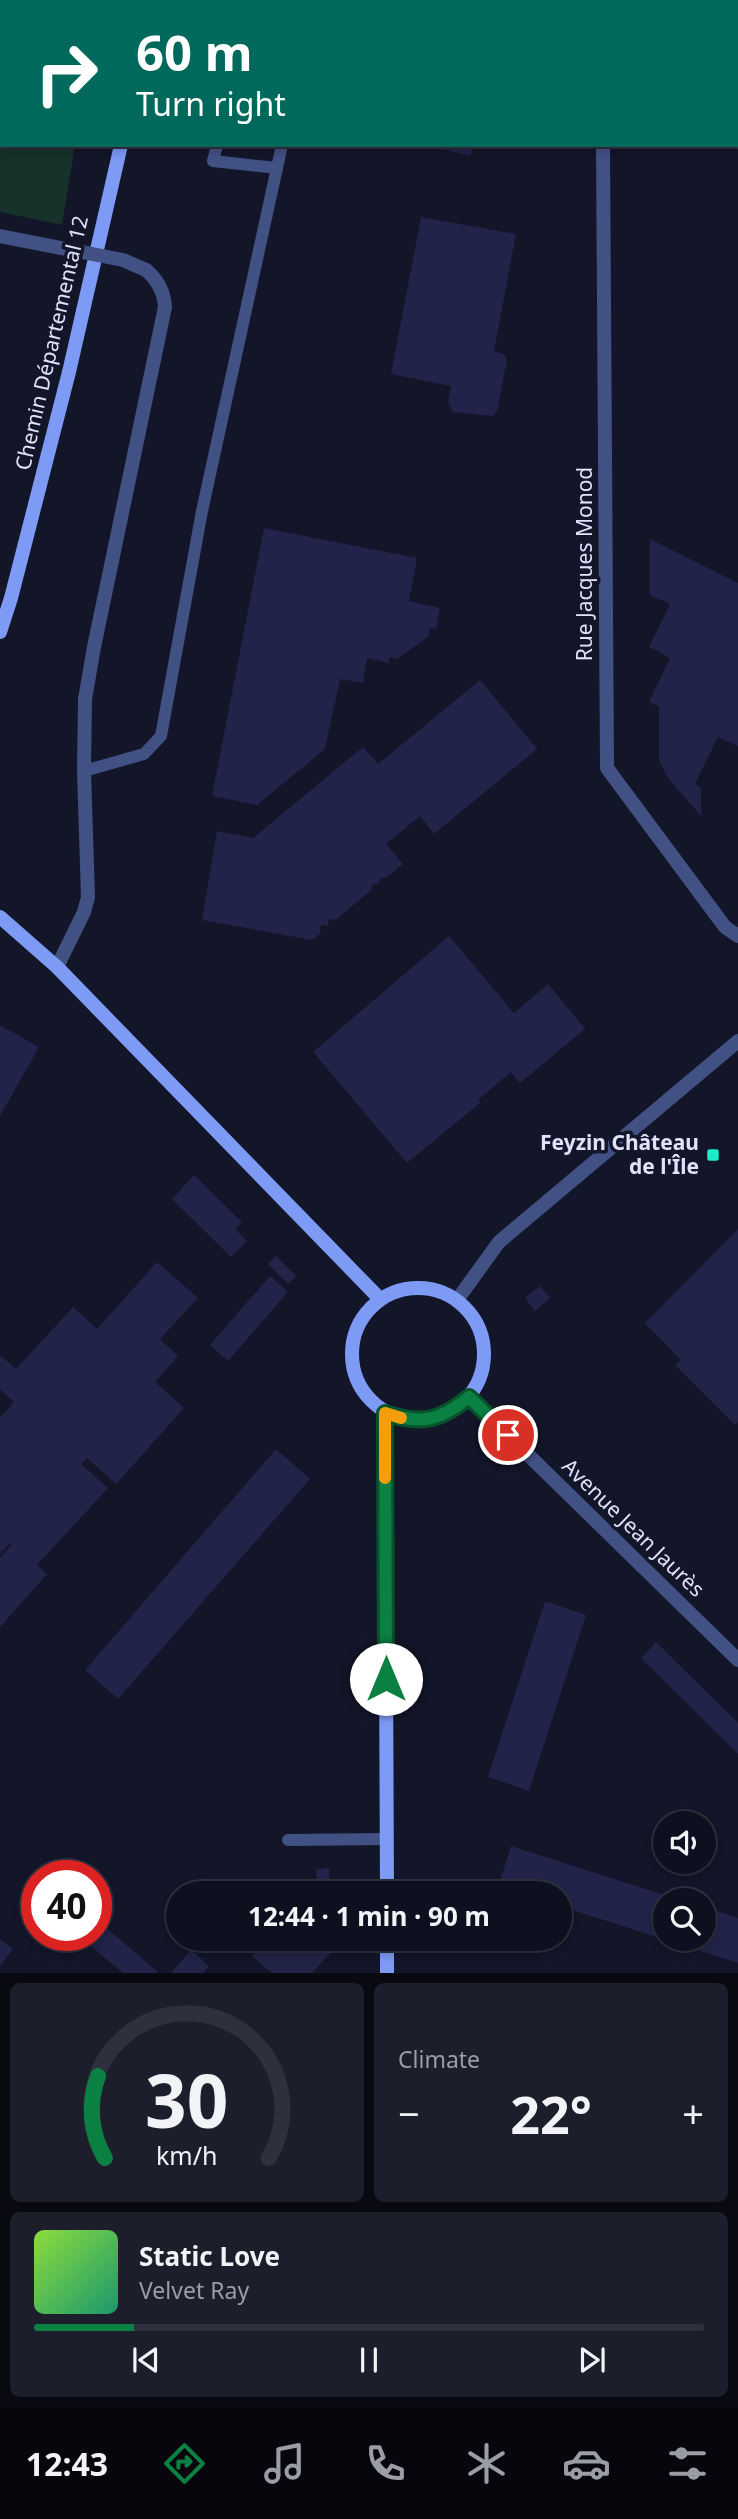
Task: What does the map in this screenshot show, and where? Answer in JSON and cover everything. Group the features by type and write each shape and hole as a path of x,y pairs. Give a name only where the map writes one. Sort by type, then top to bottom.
{"street":[{"name":"Chemin Départemental 12","path":"0,632 69,372 121,147"},
{"name":"Rue Jacques Monod","path":"603,147 607,768 725,927 738,936"},
{"path":"0,236 123,260 146,270 159,284 165,307 85,699 88,897 75,932 57,967"},
{"path":"0,917 57,967 380,1299"},
{"path":"457,1300 499,1242 738,1041"},
{"path":"419,1288 439,1291 457,1300 476,1320 484,1346 482,1373 469,1397 452,1412 430,1420 407,1420 385,1413 368,1398 356,1379 351,1357 354,1335 364,1315 380,1299 398,1290 419,1288"},
{"name":"Avenue Jean Jaurès","path":"469,1397 738,1660"},
{"path":"385,1413 387,1881"},
{"path":"387,1951 387,1973"}],"lane":[{"path":"216,147 213,161 277,168"},
{"path":"85,771 144,754 161,736 202,511 282,147"},
{"path":"288,1840 387,1839"}],"green space":[{"path":"0,147 75,147 62,225 0,212"}],"building":[{"path":"432,147 473,147 471,156"},
{"path":"421,217 516,234 494,351 504,354 507,360 497,412 493,416 453,412 448,402 451,386 391,374"},
{"path":"264,528 417,558 409,601 440,608 436,629 430,628 428,637 397,659 389,657 389,663 367,658 363,683 340,679 325,749 257,805 212,796"},
{"path":"650,539 738,583 738,746 718,737 695,784 701,788 701,816 667,777 659,760 659,707 649,702 670,658 649,647 670,604 650,595"},
{"path":"480,680 537,749 434,834 420,816 386,844 403,864 386,878 380,878 379,884 373,884 371,890 336,920 329,919 328,926 321,925 320,934 312,940 202,920 217,831 253,838 363,747 378,764"},
{"path":"449,936 514,1013 548,984 585,1029 520,1083 511,1072 478,1100 480,1103 407,1163 313,1052"},
{"path":"0,1025 39,1047 0,1116"},
{"path":"194,1175 242,1222 235,1229 247,1241 231,1257 172,1199"},
{"path":"738,1229 738,1422 735,1425 675,1365 681,1360 645,1323"},
{"path":"276,1256 296,1276 288,1284 268,1264"},
{"path":"157,1262 198,1298 160,1339 178,1356 155,1382 184,1408 116,1484 87,1458 81,1464 108,1488 37,1565 47,1574 0,1627 0,1558 12,1544 0,1554 0,1418 14,1402 0,1389 0,1357 16,1369 73,1307 97,1329"},
{"path":"270,1276 288,1292 228,1361 210,1345"},
{"path":"540,1286 550,1298 535,1311 525,1298"},
{"path":"276,1449 310,1479 118,1699 85,1670"},
{"path":"545,1601 586,1615 529,1791 488,1777"},
{"path":"656,1642 738,1723 738,1754 641,1658"},
{"path":"511,1846 653,1891 653,1936 572,1910 572,1881 500,1881"},
{"path":"329,1868 330,1881 316,1881 316,1869"},
{"path":"716,1911 738,1918 738,1963 701,1951 716,1951"},
{"path":"112,1933 159,1973 123,1973 97,1951 112,1951"},
{"path":"0,1939 13,1949 0,1966"},
{"path":"190,1951 209,1966 203,1973 171,1973"},
{"path":"256,1951 332,1951 312,1973 272,1973 252,1956"}],"slow traffic":[{"path":"385,1478 385,1413 401,1418"}],"place":[{"name":"Feyzin Château de l'Île","path":"713,1155"}],"route":[{"path":"386,1679 385,1413 407,1420 430,1420 452,1412 469,1397 508,1435"}]}
